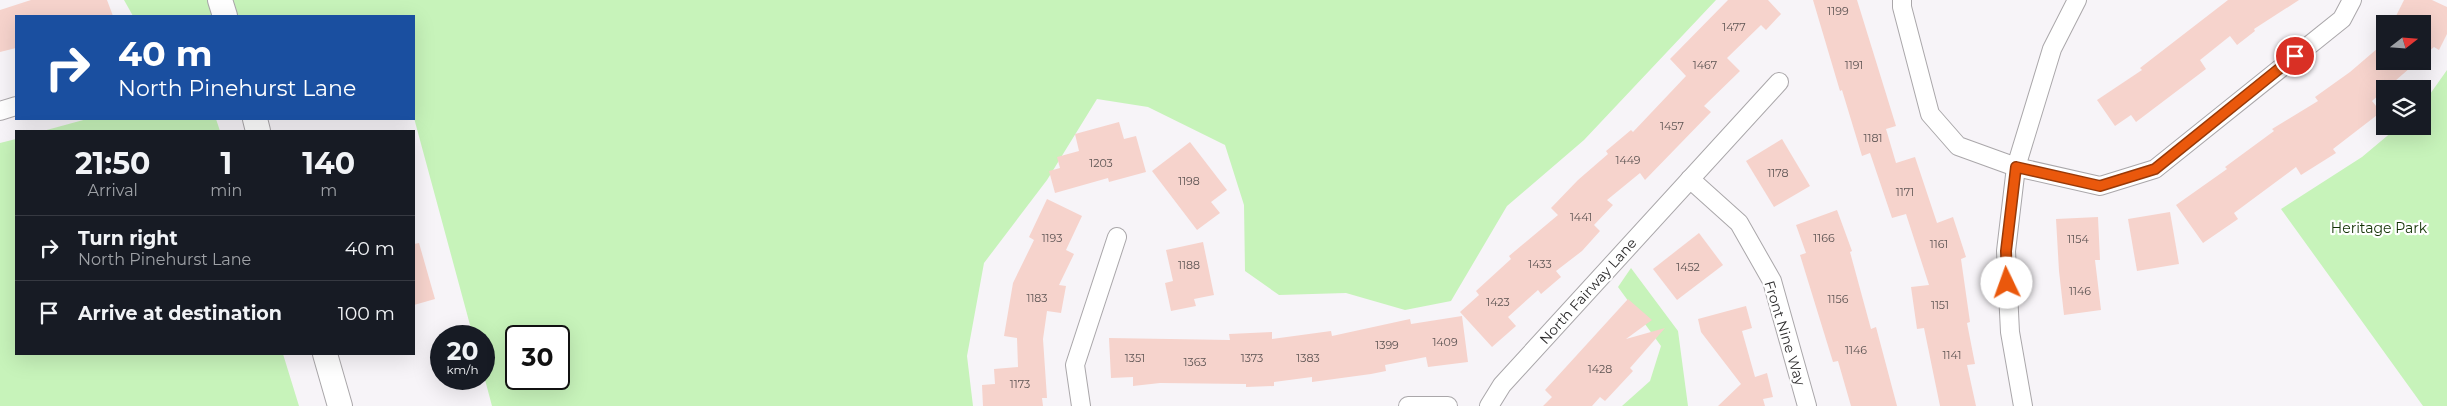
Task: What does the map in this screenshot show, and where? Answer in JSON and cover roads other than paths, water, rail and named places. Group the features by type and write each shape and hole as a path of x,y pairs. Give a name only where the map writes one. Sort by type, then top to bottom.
{"street":[{"path":"220,0 225,15"},
{"path":"1902,0 1930,114 1958,146 2016,167 2100,186 2155,169 2342,18 2352,0"},
{"path":"2023,406 2010,332 2006,251 2016,167 2052,49 2077,0"},
{"path":"1690,179 1779,82"},
{"path":"0,111 15,106"},
{"name":"North Fairway Lane","path":"1489,406 1502,385 1690,179"},
{"name":"Front Nine Way","path":"1690,179 1739,223 1772,281 1807,406"},
{"path":"1081,406 1075,365 1117,238"},
{"path":"325,355 340,406"},
{"path":"1408,406 1414,404 1448,406"}],"park label":[{"name":"Heritage Park","path":"2379,228"}]}
